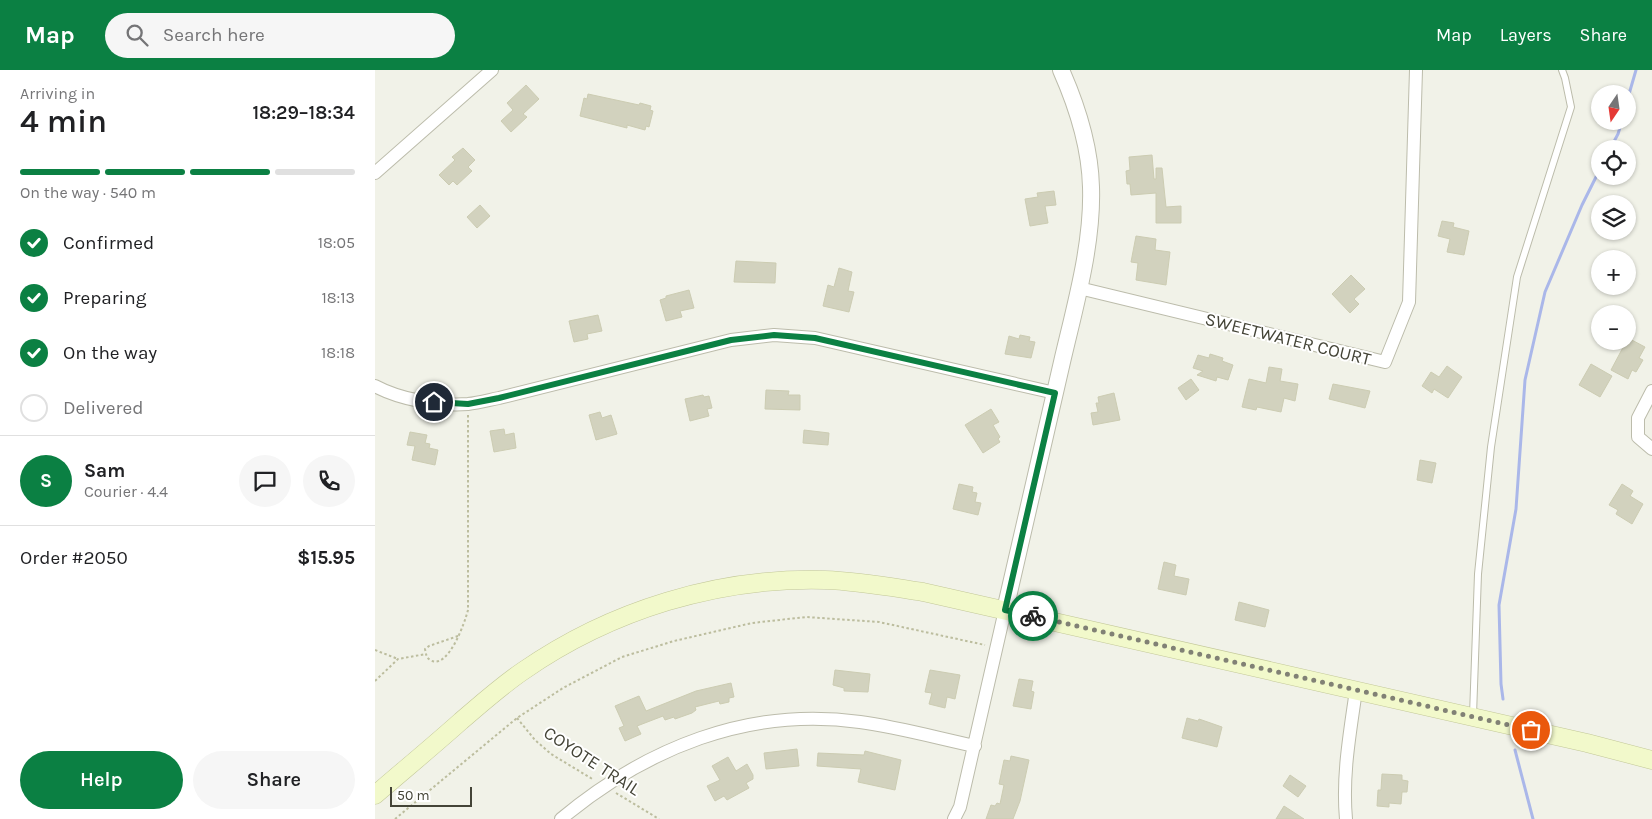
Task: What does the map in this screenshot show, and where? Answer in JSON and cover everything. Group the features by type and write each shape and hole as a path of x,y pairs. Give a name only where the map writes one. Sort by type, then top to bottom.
{"main road":[{"path":"375,795 523,671 573,641 621,616 672,599 720,588 767,581 826,580 874,584 923,592 1587,742 1652,760"}],"street":[{"path":"375,173 492,70"},
{"path":"954,819 960,807 975,746 1079,288 1089,230 1091,188 1089,156 1071,94 1061,70"},
{"name":"SWEETWATER COURT","path":"1079,288 1385,362 1409,302 1416,70"},
{"path":"375,386 405,397 434,402 468,404 731,340 774,335 815,338 1055,393"},
{"path":"1652,391 1638,418 1638,437 1652,449"},
{"path":"1346,819 1345,769 1356,690"},
{"path":"561,819 604,786 631,769 689,741 746,725 802,718 859,722 975,746"}],"lane":[{"path":"1473,716 1478,574 1491,447 1517,277 1571,107 1562,70"}],"path":[{"path":"458,636 425,649 429,659 434,661 441,660 451,651 466,620 469,596 468,404"},
{"path":"395,819 517,718 563,688 622,657 673,641 752,623 806,617 879,622 997,647"},
{"path":"375,650 398,659 426,654"},
{"path":"375,681 398,659"},
{"name":"COYOTE TRAIL","path":"517,718 535,740 551,754 659,819"}],"building":[{"path":"526,85 539,99 523,114 527,117 511,132 501,121 513,110 507,103"},
{"path":"588,94 651,106 650,110 653,111 649,127 646,126 645,130 627,125 627,128 580,116 584,98 587,99"},
{"path":"463,148 475,160 468,167 472,171 457,185 453,181 449,185 439,175 455,160 452,157"},
{"path":"1152,155 1154,179 1156,179 1156,168 1162,168 1166,207 1181,206 1181,223 1156,223 1156,193 1131,195 1130,184 1127,184 1126,171 1130,170 1129,157"},
{"path":"1054,191 1056,205 1045,206 1048,223 1030,226 1025,199 1038,197 1037,193"},
{"path":"480,205 490,216 477,228 467,217"},
{"path":"1442,221 1454,223 1453,227 1469,231 1464,255 1447,252 1450,239 1438,236"},
{"path":"1136,236 1156,239 1155,250 1170,252 1166,285 1136,280 1138,263 1131,262"},
{"path":"736,261 776,263 775,283 734,282"},
{"path":"839,268 852,272 848,291 854,292 849,312 823,306 828,285 834,287"},
{"path":"1351,275 1365,289 1354,299 1359,304 1350,313 1332,294"},
{"path":"689,290 694,308 680,311 682,317 666,321 660,300 666,298 666,296"},
{"path":"598,315 602,331 587,334 588,339 574,342 569,321"},
{"path":"1020,335 1030,337 1029,341 1035,342 1031,358 1005,354 1009,336 1019,339"},
{"path":"1636,342 1645,347 1639,358 1643,360 1636,372 1632,370 1628,379 1611,370 1622,350 1636,350"},
{"path":"1210,354 1223,358 1222,361 1233,365 1228,380 1217,377 1216,381 1197,375 1203,371 1193,368 1198,355 1209,358"},
{"path":"1591,364 1612,376 1600,397 1579,385"},
{"path":"1447,366 1462,377 1448,398 1434,389 1432,393 1422,386 1431,372 1439,377"},
{"path":"1269,367 1282,369 1280,381 1298,384 1295,401 1284,398 1281,412 1257,407 1256,410 1242,407 1249,379 1266,383"},
{"path":"1191,379 1199,390 1186,400 1178,388"},
{"path":"1333,384 1370,391 1365,408 1329,399"},
{"path":"766,390 789,391 788,395 800,395 800,410 765,409"},
{"path":"1114,393 1120,420 1093,425 1091,413 1098,412 1096,403 1099,403 1098,397"},
{"path":"703,395 704,397 709,396 712,408 707,409 709,416 690,421 685,399"},
{"path":"991,409 999,422 993,425 1000,437 998,439 1000,442 983,453 965,425"},
{"path":"600,412 602,418 611,415 617,434 596,440 589,415"},
{"path":"504,429 505,435 514,433 516,448 494,452 490,431"},
{"path":"804,430 829,433 828,445 803,443"},
{"path":"410,432 427,435 425,443 430,444 429,448 438,450 435,465 412,460 415,446 407,445"},
{"path":"1420,460 1436,463 1432,483 1417,480"},
{"path":"959,484 973,487 972,492 977,493 975,502 981,503 978,515 953,509"},
{"path":"1622,484 1633,491 1630,496 1643,504 1632,524 1616,514 1618,510 1609,505"},
{"path":"1164,562 1176,565 1174,576 1189,579 1186,595 1158,589"},
{"path":"1239,602 1269,610 1265,627 1235,620"},
{"path":"835,670 870,674 868,692 844,691 844,688 833,685"},
{"path":"930,670 960,675 955,699 947,697 945,708 929,704 932,693 925,692"},
{"path":"1019,679 1033,681 1031,691 1034,692 1031,709 1013,706"},
{"path":"731,683 734,697 729,698 729,702 720,704 719,701 695,707 696,710 692,713 675,719 674,717 665,720 663,716 637,726 641,734 625,741 619,728 624,726 615,706 639,696 646,711 696,691"},
{"path":"1187,718 1198,721 1199,719 1222,727 1217,747 1182,738"},
{"path":"797,749 799,766 766,769 764,753"},
{"path":"865,751 901,760 895,790 858,782 861,769 817,766 818,753 864,755"},
{"path":"1011,756 1029,760 1020,801 1013,819 986,819 991,805 1000,804 1004,785 999,784 1004,760 1010,761"},
{"path":"728,757 736,771 747,764 753,779 746,783 749,788 727,800 724,796 715,801 707,786 720,780 712,766"},
{"path":"1382,774 1402,775 1402,780 1408,781 1407,792 1402,792 1401,804 1389,803 1389,807 1377,806"},
{"path":"1290,775 1306,786 1298,797 1283,786"},
{"path":"1284,806 1304,819 1276,819"}],"waterway":[{"path":"1632,85 1636,70"},
{"path":"1615,140 1619,130"},
{"path":"1503,699 1499,605 1516,509 1525,380 1545,292 1592,185"},
{"path":"1515,750 1533,819"}],"way so far":[{"path":"1033,616 1531,730"}],"route":[{"path":"434,402 468,404 499,398 731,340 774,335 815,338 1055,393 1005,610 1033,616"}]}
